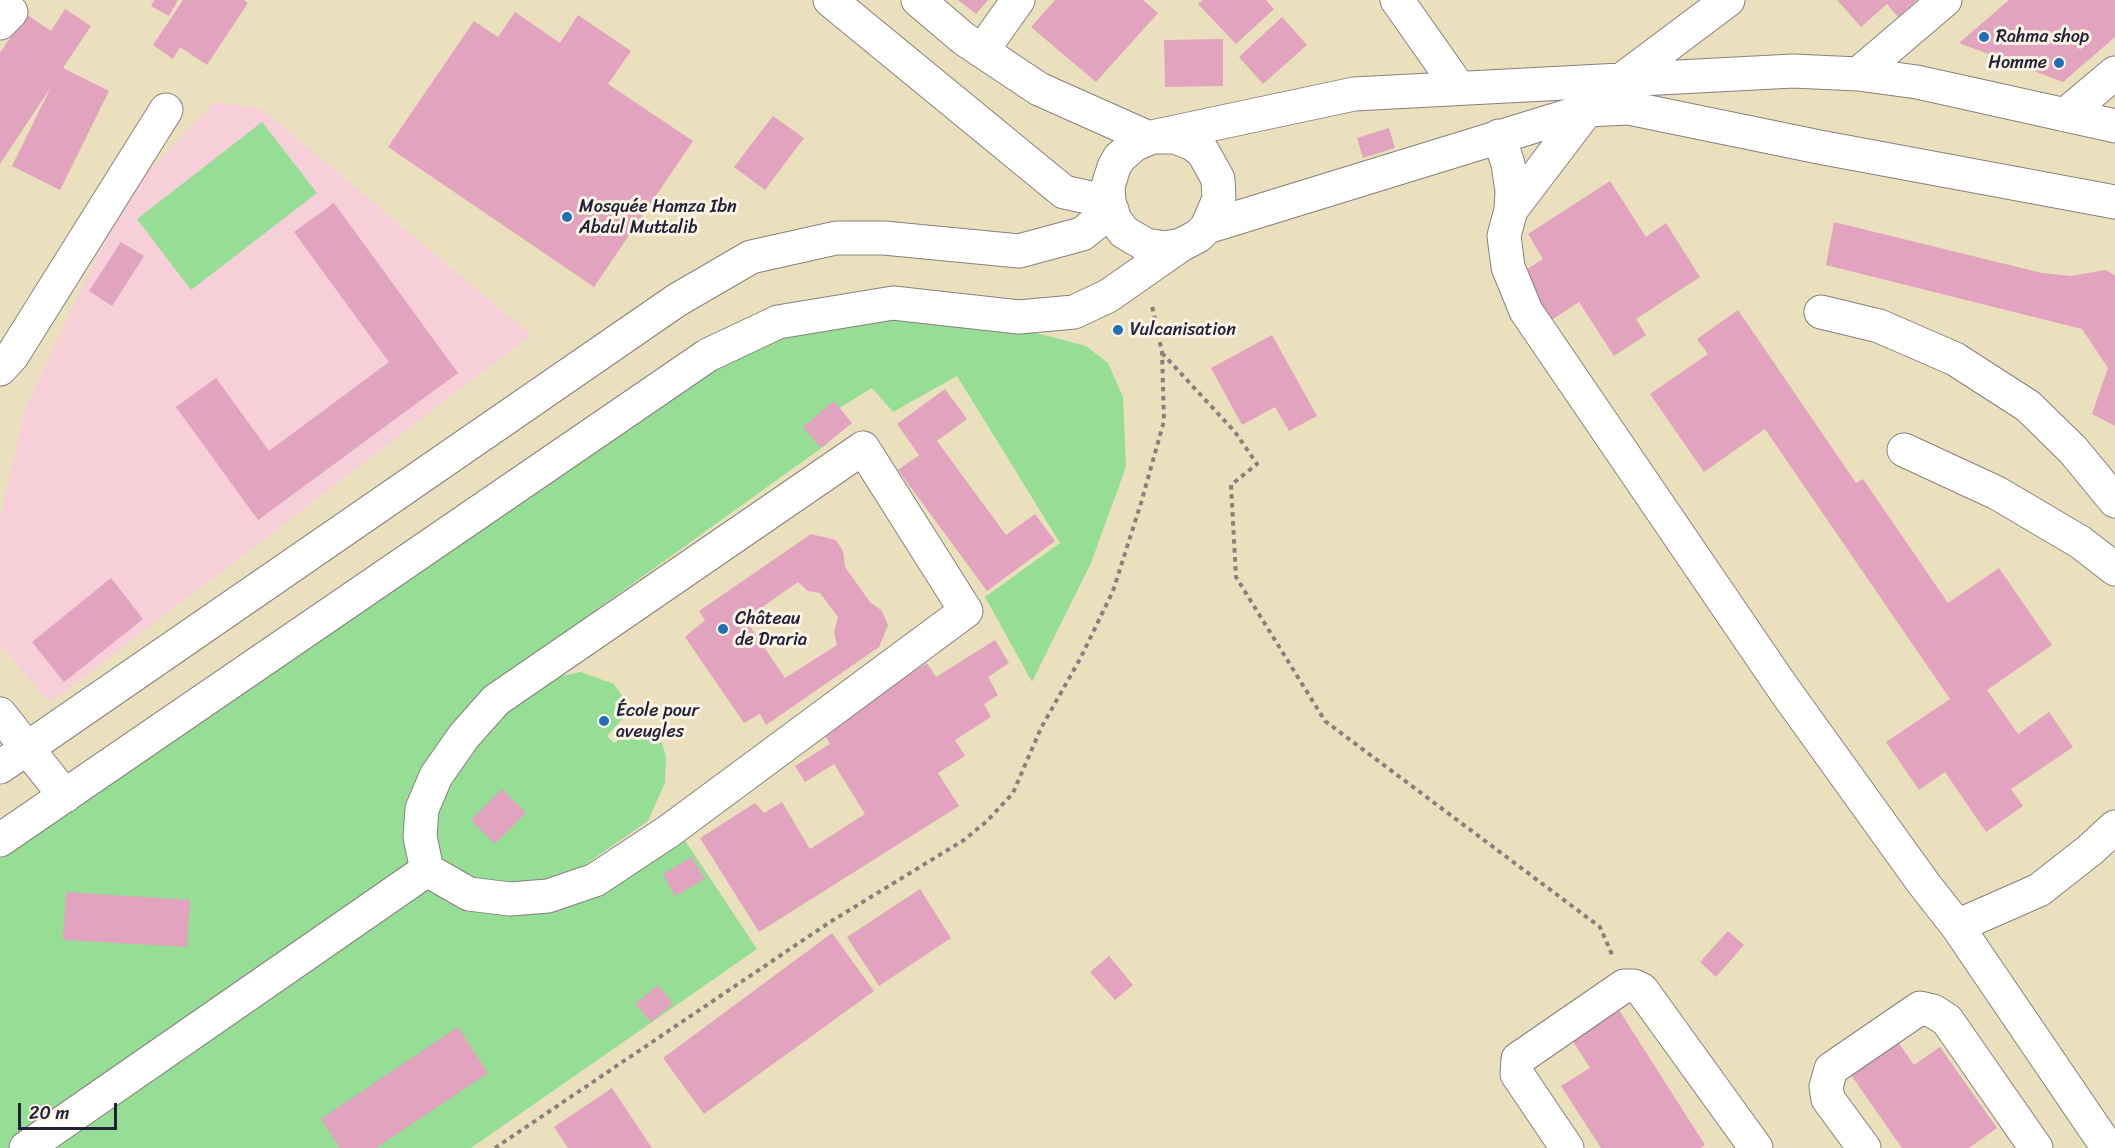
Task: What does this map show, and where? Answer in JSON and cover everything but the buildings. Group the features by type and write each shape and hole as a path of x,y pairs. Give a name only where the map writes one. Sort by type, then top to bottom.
{"street":[{"path":"830,0 1064,192 1110,206"},
{"path":"0,840 708,355 778,322 893,303 1019,317 1074,312 1108,296 1181,245 1198,236 1207,227 1219,199 1214,168 1203,152 1193,144 1175,137 1151,137 1107,122 1039,89 963,39 918,0"},
{"path":"982,51 1018,0"},
{"path":"1397,0 1459,88"},
{"path":"1620,81 1728,0"},
{"path":"1858,74 1945,0"},
{"path":"1181,245 1166,248 1146,245 1124,232 1110,206 1108,186 1119,158 1134,145 1151,137 1354,94 1793,71 1858,74 1917,82 2115,126"},
{"path":"2065,115 2115,74"},
{"path":"1207,227 1587,110 1629,108 1819,147 2115,202"},
{"path":"0,369 12,357 166,110"},
{"path":"1511,210 1587,110"},
{"path":"1499,136 1508,164 1512,191 1511,210 1504,236 1508,267 1526,311 1783,688 1924,884 1957,926 2108,1148"},
{"path":"0,767 677,300 751,257 836,238 884,238 1019,251 1082,234 1110,206"},
{"path":"1821,312 1879,326 1955,359 2028,406 2073,450 2115,501"},
{"path":"863,448 966,610 669,831 595,880 548,896 510,900 469,894 443,881 428,870 420,837 422,809 436,776 464,736 496,700 863,448"},
{"path":"1904,450 1997,493 2080,542 2115,569"},
{"path":"0,714 65,795"},
{"path":"1957,926 2039,890 2115,827"},
{"path":"26,1148 428,870"},
{"path":"1567,1148 1517,1074 1518,1059 1624,986 1634,986 1642,990 1756,1148"},
{"path":"1864,1148 1828,1099 1826,1087 1831,1069 1920,1008 1933,1011 1947,1020 2036,1148"}],"path":[{"path":"495,1148 830,922 964,840 987,821 1013,793 1041,728 1080,659 1113,591 1164,422 1162,352 1150,293 1150,267"},
{"path":"1162,352 1227,424 1257,464 1231,485 1236,577 1325,721 1600,927 1624,986"}],"shaded area":[{"path":"215,102 262,109 531,335 50,703 0,645 0,518 25,409 125,196"}],"green space":[{"path":"262,122 317,193 191,290 137,219"},
{"name":"École pour aveugles","path":"925,313 1021,329 1086,346 1108,363 1123,397 1126,467 1091,563 1032,682 985,597 1060,543 957,376 893,412 872,388 818,421 827,444 482,692 581,672 614,684 623,697 626,715 607,736 614,743 631,733 653,735 662,743 666,757 665,783 648,821 582,867 594,886 678,830 757,949 471,1148 0,1148 0,848 693,377 780,338"}],"place":[{"name":"Rahma shop","path":"1984,37"},
{"name":"Homme","path":"2059,63"},
{"name":"Mosquée Hamza Ibn Abdul Muttalib","path":"567,217"},
{"name":"Vulcanisation","path":"1118,330"},
{"name":"Château de Draria","path":"723,629"},
{"name":"École pour aveugles","path":"604,721"}]}
